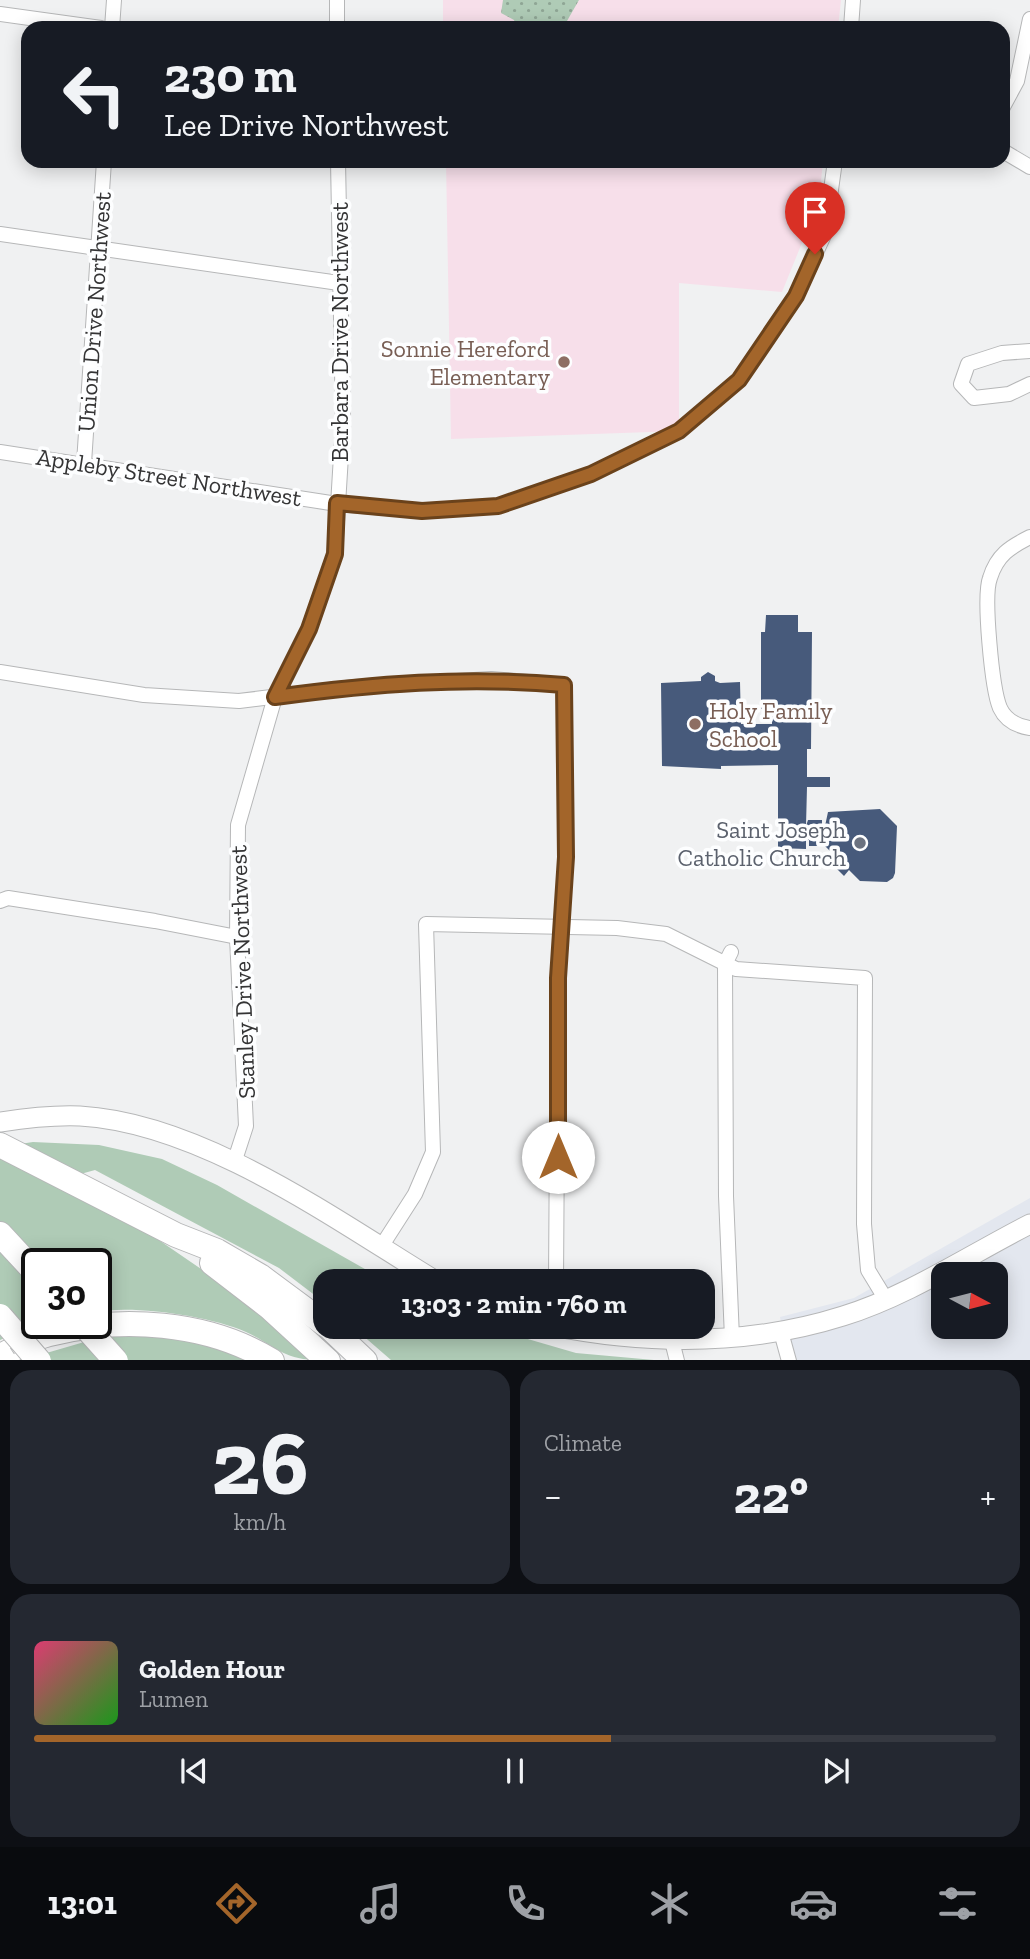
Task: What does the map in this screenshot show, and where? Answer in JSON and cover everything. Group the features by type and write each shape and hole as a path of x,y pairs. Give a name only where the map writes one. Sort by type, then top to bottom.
{"highway":[{"path":"0,1145 176,1235 217,1251 260,1276 313,1316"},
{"path":"0,1234 21,1257"},
{"path":"176,1235 269,1307 328,1360"},
{"path":"0,1316 39,1360"},
{"path":"4,1360 0,1355 47,1334 119,1324 156,1324 212,1335 256,1350 272,1360"},
{"path":"97,1339 116,1360"},
{"path":"342,1339 366,1360"}],"main road":[{"path":"0,1122 81,1116 136,1127 203,1146 417,1269"},
{"path":"655,1339 672,1341 732,1338 781,1332 844,1316 886,1298 1030,1224"}],"street":[{"path":"113,21 114,0"},
{"path":"337,0 337,21"},
{"path":"852,21 853,0"},
{"path":"0,14 50,21"},
{"path":"1010,94 1017,81 1030,19"},
{"path":"1010,155 1030,167"},
{"name":"Union Drive Northwest","path":"84,463 104,168"},
{"name":"Barbara Drive Northwest","path":"337,503 343,423 338,168"},
{"name":"Appleby Street Northwest","path":"0,452 337,503 422,511 498,506 591,474 679,431 739,380 796,296 825,233 834,168"},
{"path":"0,234 339,283"},
{"path":"1030,351 1002,353 968,364 961,384 974,398 1009,394 1030,384"},
{"name":"Stanley Drive Northwest","path":"234,1163 246,1126 237,937 238,825 275,697 309,629 335,554 337,503"},
{"path":"1030,537 1003,551 989,580 992,671 1000,709 1016,726 1030,728"},
{"path":"0,672 144,695 239,701 354,687 491,679 564,685 566,857 560,927 556,1269"},
{"path":"3,898 155,921 237,937"},
{"path":"381,1247 415,1194 433,1152 426,924 617,928 666,934 728,958 736,969 865,978 864,1224 868,1270 886,1298"},
{"path":"728,958 726,1196 732,1338"},
{"path":"781,1332 789,1360"},
{"path":"672,1341 677,1360"}],"shaded area":[{"path":"443,0 841,0 839,21 443,21"},
{"name":"Sonnie Hereford Elementary","path":"446,168 822,168 819,201 782,292 679,283 679,431 451,439"},
{"path":"1030,1198 1030,1360 788,1360 780,1317 854,1298"}],"green space":[{"path":"503,0 579,0 567,21 514,21 501,13"},
{"path":"33,1142 99,1145 162,1159 217,1185 365,1269 313,1269 313,1294 279,1268 95,1170 48,1183 150,1234 223,1284 320,1360 288,1355 246,1332 212,1321 172,1313 112,1310 112,1248 21,1248 21,1331 0,1340 0,1147"},
{"path":"122,1331 211,1343 253,1360 22,1360 95,1339 112,1339 112,1334"},
{"path":"367,1339 528,1339 576,1353 654,1360 391,1360"}],"building":[{"path":"766,615 798,615 798,632 812,632 811,749 807,749 807,777 830,777 830,787 807,787 806,826 808,820 822,820 822,826 825,826 828,812 880,809 897,826 895,873 887,882 860,881 849,870 844,876 828,860 833,854 825,846 825,840 822,840 822,846 809,846 809,840 806,840 806,849 778,848 778,765 721,766 721,769 662,766 661,683 701,681 701,677 708,672 720,683 740,682 741,724 772,724 772,710 761,709 761,632 765,632"}],"place":[{"name":"Sonnie Hereford Elementary","path":"564,362"},
{"name":"Holy Family School","path":"695,724"},
{"name":"Saint Joseph Catholic Church","path":"860,843"}],"route":[{"path":"558,1157 558,978 566,857 564,685 491,679 354,687 275,697 309,629 335,554 337,503 422,511 498,506 591,474 679,431 739,380 796,296 815,254"}]}
